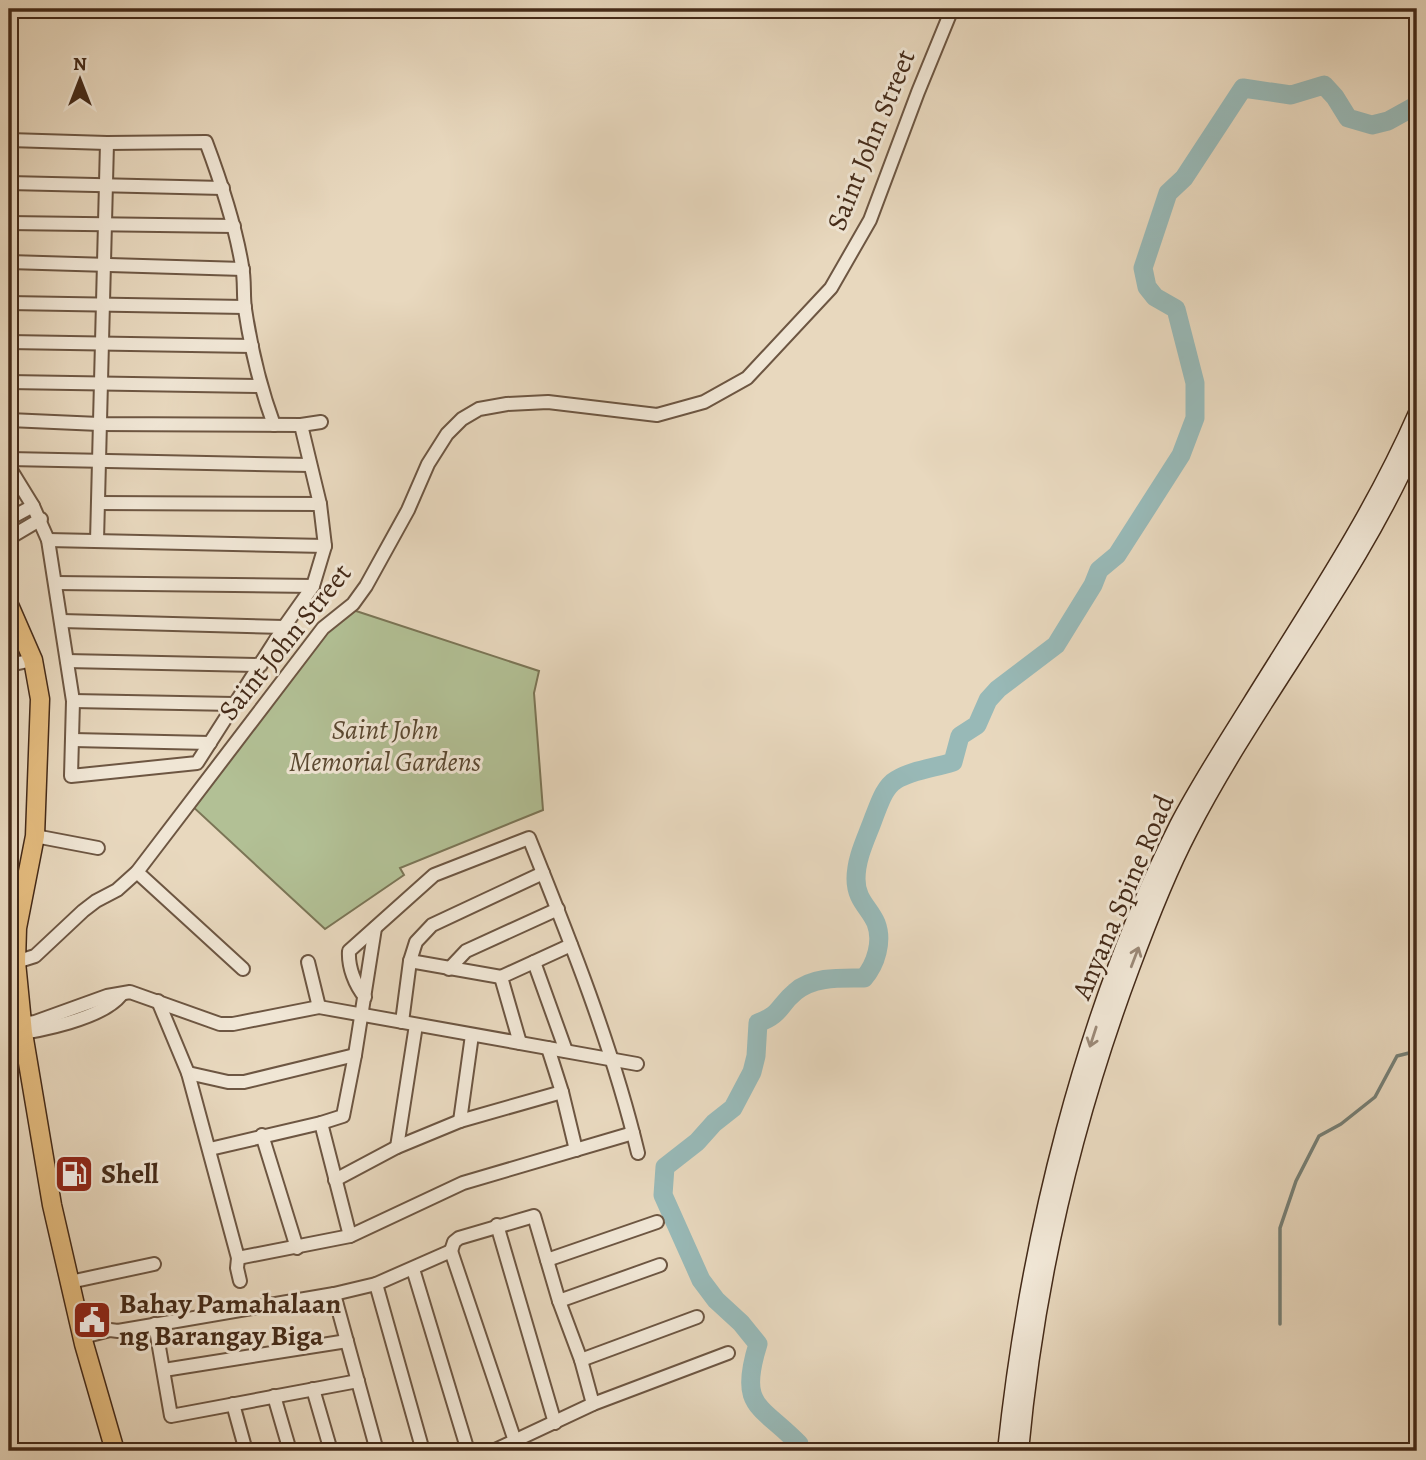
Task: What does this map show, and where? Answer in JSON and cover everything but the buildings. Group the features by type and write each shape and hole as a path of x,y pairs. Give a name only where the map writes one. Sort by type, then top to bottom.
{"main road":[{"name":"Anyana Spine Road","path":"1006,1451 1013,1385 1028,1296 1062,1140 1100,1014 1128,939 1179,823 1360,529 1417,413"},
{"name":"Anyana Spine Road","path":"1020,1451 1026,1388 1059,1208 1097,1068 1140,944 1189,831 1368,536 1417,440"},
{"path":"9,605 33,660 40,699 35,836 18,928 15,1030 83,1341 115,1451"}],"street":[{"name":"Saint John Street","path":"16,962 34,956 83,911 117,890 137,872 323,628 353,604 366,586 408,510 428,464 447,435 462,419 479,409 507,404 548,402 657,415 704,402 747,378 831,288 870,220 952,9"},
{"path":"9,139 107,143 206,142 234,226 243,269 251,346 260,386 274,425"},
{"path":"97,541 107,143"},
{"path":"9,183 223,188"},
{"path":"9,223 234,226"},
{"path":"9,262 243,269"},
{"path":"9,303 245,307"},
{"path":"9,342 251,346"},
{"path":"9,382 260,386"},
{"path":"9,420 99,424 301,425 321,422"},
{"path":"9,467 41,519 48,540 73,701 71,776 197,763 313,586 325,546 320,504 301,425"},
{"path":"9,459 98,463 310,465"},
{"path":"98,503 320,504"},
{"path":"9,519 33,506"},
{"path":"9,538 41,519"},
{"path":"48,540 325,546"},
{"path":"55,583 313,586"},
{"path":"62,621 284,627"},
{"path":"9,666 33,660"},
{"path":"67,661 261,665"},
{"path":"73,701 234,704"},
{"path":"73,740 210,743"},
{"path":"35,836 98,848"},
{"path":"365,997 357,988 349,951 433,875 529,838 558,909 611,1059 638,1153"},
{"path":"137,872 243,969"},
{"path":"402,1022 410,961 416,942 432,925 543,873"},
{"path":"449,969 466,951 558,909"},
{"path":"210,1149 343,1116 375,928"},
{"path":"410,961 501,977 571,945"},
{"path":"309,962 319,1007"},
{"path":"534,962 566,1051"},
{"path":"501,977 520,1043"},
{"path":"15,1030 82,1017 113,1005 121,995 130,992 184,1013 227,1024 319,1007 637,1064"},
{"path":"158,1001 188,1073 238,1258 240,1281"},
{"path":"397,1147 416,1025"},
{"path":"460,1121 472,1035"},
{"path":"548,1048 576,1150"},
{"path":"188,1073 228,1082 244,1082 355,1055"},
{"path":"335,1180 397,1147 460,1121 562,1092"},
{"path":"321,1123 351,1236"},
{"path":"238,1258 351,1236 463,1183 633,1133"},
{"path":"262,1135 297,1248"},
{"path":"515,1441 451,1251 454,1242 459,1238 534,1216 593,1404"},
{"path":"547,1260 657,1222"},
{"path":"498,1225 555,1423"},
{"path":"83,1341 111,1337 118,1331 334,1294 376,1284 451,1251"},
{"path":"70,1282 154,1264"},
{"path":"559,1301 660,1265"},
{"path":"413,1269 468,1451"},
{"path":"376,1284 423,1451"},
{"path":"334,1294 377,1451"},
{"path":"581,1360 697,1317"},
{"path":"155,1324 171,1416 358,1381"},
{"path":"164,1370 347,1341"},
{"path":"493,1451 593,1404 728,1353"},
{"path":"313,1389 331,1451"},
{"path":"274,1396 290,1451"},
{"path":"233,1404 247,1451"}],"green space":[{"name":"Saint John Memorial Gardens","path":"353,610 539,671 534,693 543,810 400,868 404,875 325,929 191,805 322,631"}],"waterway":[{"path":"800,1451 799,1444 756,1403 750,1381 758,1344 741,1323 716,1300 701,1280 663,1195 665,1167 733,1108 752,1072 758,1023 776,1013 795,992 810,983 828,979 864,978 875,959 879,937 876,923 858,892 856,871 862,847 885,792 892,783 902,777 953,762 960,736 977,725 988,700 998,689 1056,645 1093,585 1099,570 1117,555 1181,455 1195,418 1195,383 1176,309 1155,297 1147,287 1143,268 1168,193 1184,178 1243,88 1291,95 1324,85 1348,118 1372,125 1388,121 1417,105"},
{"path":"1280,1324 1280,1228 1296,1181 1319,1136 1341,1124 1375,1097 1397,1056 1417,1051"}],"place":[{"name":"Shell","path":"74,1174"},
{"name":"Bahay Pamahalaan ng Barangay Biga","path":"92,1320"}]}
